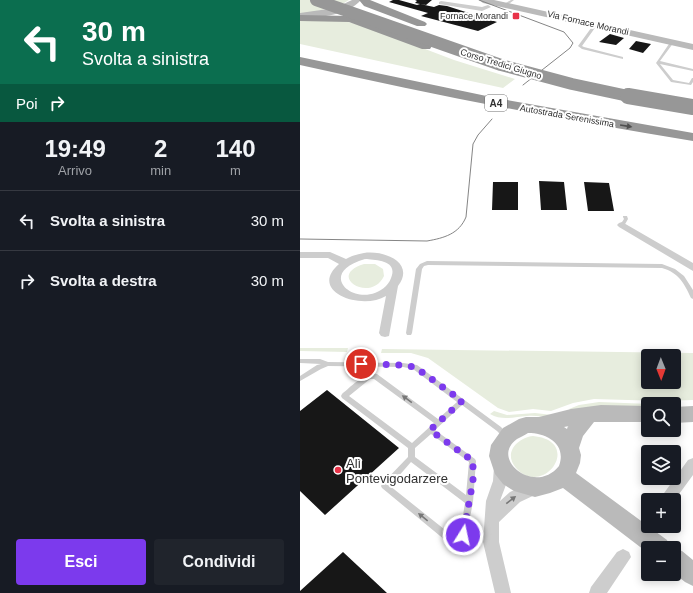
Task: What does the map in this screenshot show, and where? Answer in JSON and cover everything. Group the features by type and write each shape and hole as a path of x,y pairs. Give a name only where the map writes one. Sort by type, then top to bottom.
{"highway":[{"name":"Corso Tredici Giugno","path":"316,0 502,66 580,86 689,104"},
{"name":"Corso Tredici Giugno","path":"336,0 514,62 583,80 648,93 689,104"},
{"path":"364,0 368,4 436,29"},
{"path":"300,17 350,19 481,66 584,92 638,101 689,104"},
{"name":"Autostrada Serenissima","path":"300,52 491,92 693,126"},
{"name":"Autostrada Serenissima","path":"300,61 462,96 606,123 693,137"},
{"path":"535,62 648,93"}],"street":[{"path":"300,17 338,10 349,6 357,0"},
{"name":"Via Fornace Morandi","path":"485,4 509,2 595,25 693,47"},
{"path":"442,3 482,9 485,4"},
{"path":"624,221 693,268"},
{"path":"300,255 330,255 346,263"},
{"path":"364,298 385,292 393,287 398,280 399,273 397,266 392,261 384,257 369,256 355,258 346,263 335,275 335,282 338,289 349,296 364,298 384,307 388,313"},
{"path":"385,333 393,287"},
{"path":"503,593 491,542 493,500 500,481 501,466 499,450 506,436 515,429 571,417 609,412 641,414"},
{"path":"681,415 693,414"},
{"path":"501,466 506,474 525,486 546,486 556,482 564,476 570,462 569,447 575,432 587,416"},
{"path":"538,425 557,432 569,447"},
{"path":"671,493 693,464"},
{"path":"564,476 650,541"},
{"path":"492,519 515,497 536,487"},
{"path":"597,593 623,557"},
{"path":"681,565 693,574"}],"lane":[{"path":"595,25 580,46 622,58"},
{"path":"658,62 672,42"},
{"path":"658,62 693,70"},
{"path":"658,62 672,81 690,84 693,78"},
{"path":"409,333 419,269 422,265 427,263 662,266 672,269 683,278 693,297"},
{"path":"300,361 320,361 329,364"},
{"path":"300,378 319,367 329,364 403,365 415,367 499,429 506,436"},
{"path":"412,447 344,396 368,377 376,376 438,422"},
{"path":"430,430 473,461 473,481 463,535 454,542 385,486 411,458 412,447 438,422 462,401"},
{"path":"411,458 469,502"}],"green space":[{"path":"300,0 349,0 339,6 313,12 370,28 454,60 515,79 503,88 300,44"},
{"path":"364,264 375,264 383,269 384,276 378,284 370,288 362,288 354,285 350,280 349,275 353,269"},
{"path":"300,348 348,348 347,352 300,351"},
{"path":"382,349 641,352 641,389 681,389 681,353 693,353 693,400 681,400 681,397 641,397 641,400 594,399 573,403 551,411 533,409 509,412 498,408 428,358 411,353 381,353"},
{"path":"599,402 641,404 641,407 600,406 571,411 569,409 579,405"},
{"path":"494,411 507,415 535,413 552,415 550,417 530,416 504,418 490,414"},
{"path":"533,436 548,440 556,447 557,456 554,466 547,473 538,477 527,476 516,468 511,457 511,452 517,443 527,437"}],"building":[{"path":"393,0 434,7 439,5 447,6 497,22 478,31 421,16 428,13 389,2"},
{"path":"415,0 432,0 426,5 415,3 417,1"},
{"path":"610,34 624,38 616,45 599,42"},
{"path":"636,41 651,44 643,53 629,49"},
{"path":"539,181 564,182 567,210 541,210"},
{"path":"493,182 518,182 518,210 492,210"},
{"path":"584,182 609,183 614,211 588,211"},
{"name":"Alì Pontevigodarzere","path":"327,390 399,448 325,515 300,491 300,411"},
{"path":"343,552 387,593 300,593 300,591"}],"tram line":[{"path":"479,0 564,32 573,43 570,48 523,85"},
{"path":"300,239 427,241 445,237 455,231 463,223 466,217 473,144 478,135 492,119"}],"place":[{"name":"Fornace Morandi","path":"516,16"},
{"name":"Alì Pontevigodarzere","path":"338,470"}],"route":[{"path":"361,364 403,365 415,367 462,401 430,430 473,461 473,481 463,535"}]}
